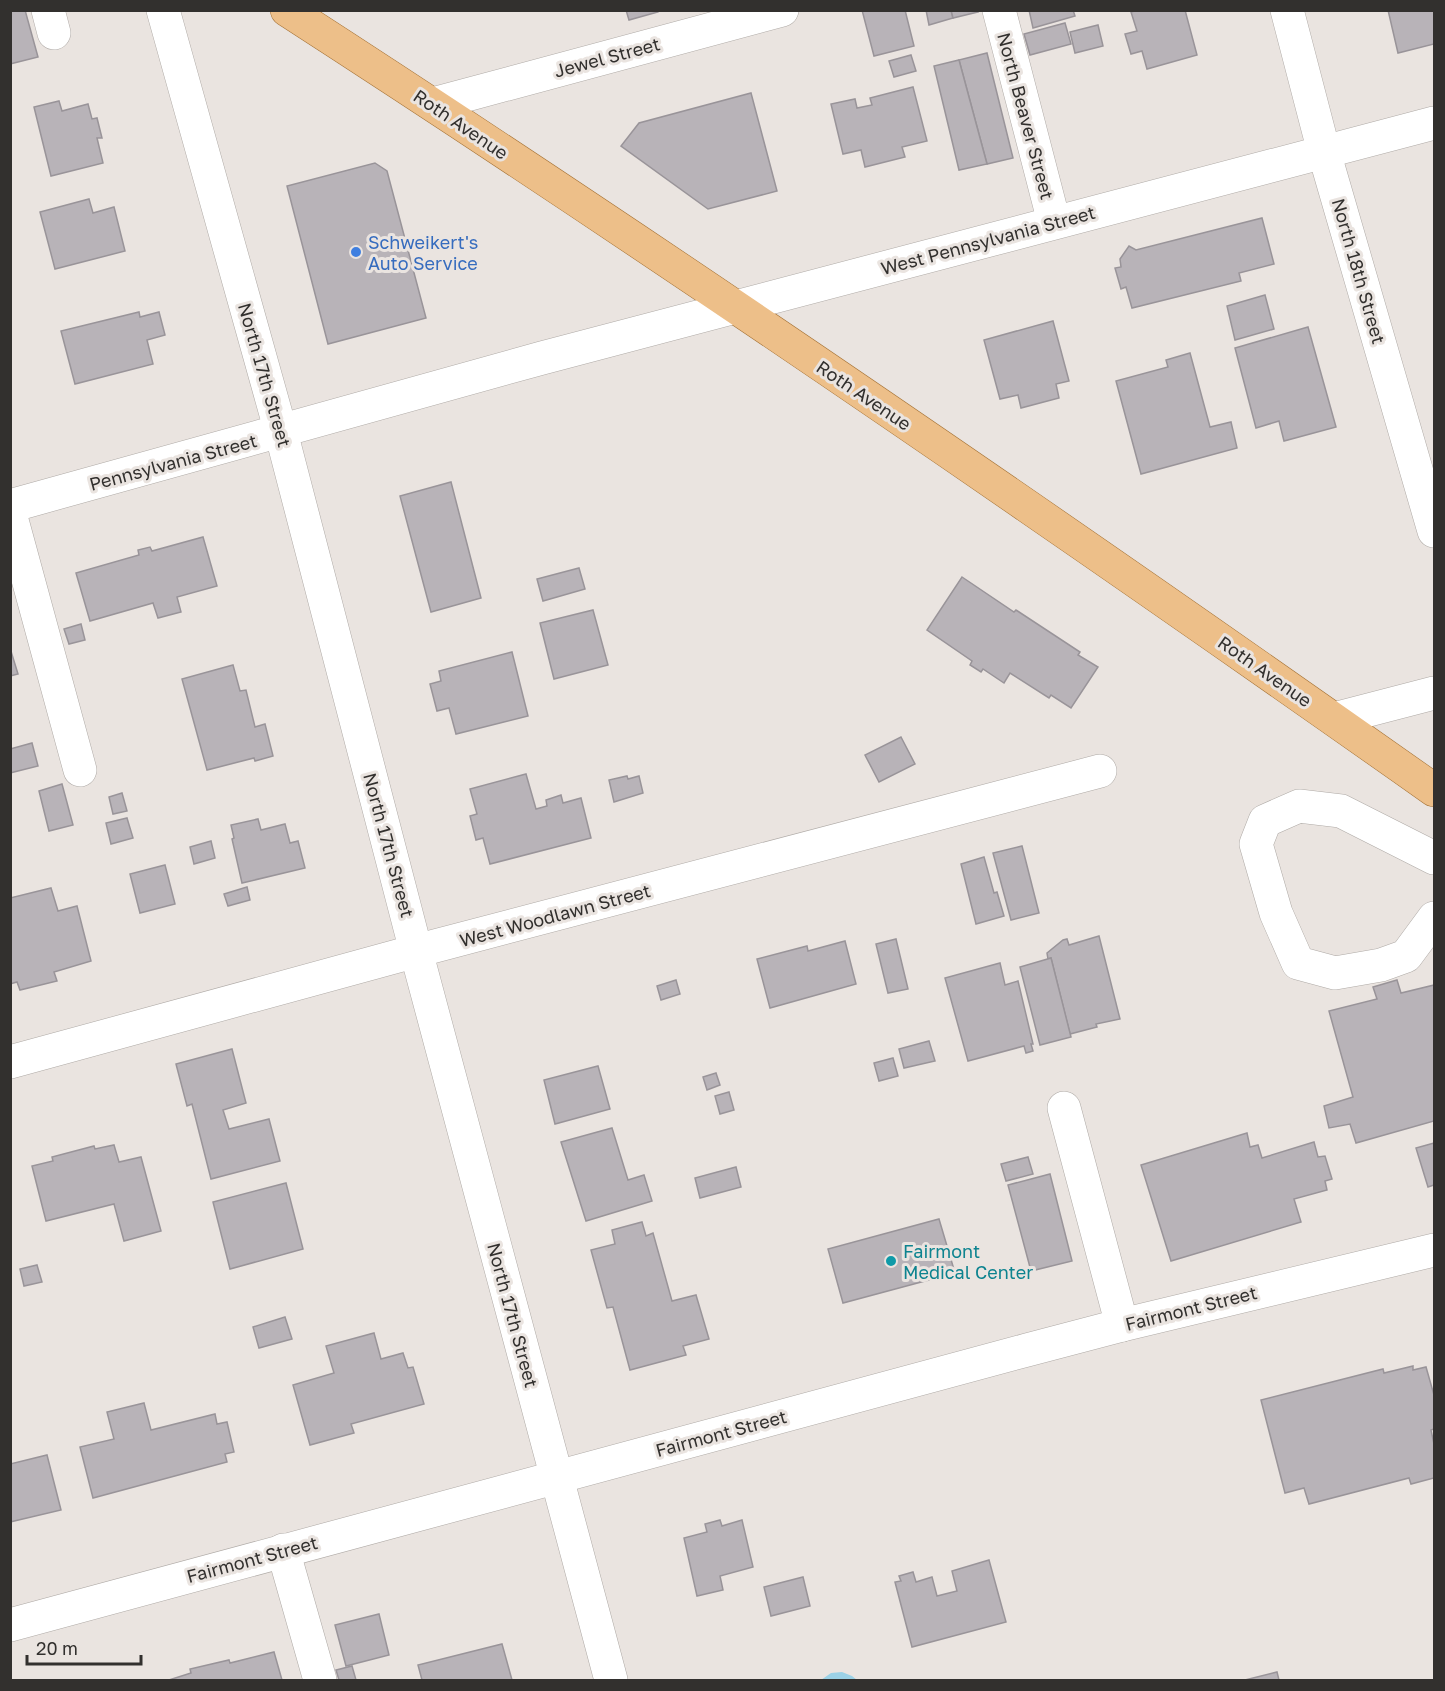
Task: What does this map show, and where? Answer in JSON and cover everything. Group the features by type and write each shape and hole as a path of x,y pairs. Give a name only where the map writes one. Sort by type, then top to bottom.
{"main road":[{"name":"Roth Avenue","path":"287,10 433,104 736,307 1434,790"}],"street":[{"name":"North 17th Street","path":"163,10 281,432 610,1680"},
{"name":"Jewel Street","path":"433,104 782,10"},
{"name":"North Beaver Street","path":"999,10 1054,222"},
{"name":"North 18th Street","path":"1287,10 1324,152 1434,531"},
{"name":"West Pennsylvania Street","path":"542,358 1434,123"},
{"name":"Pennsylvania Street","path":"10,506 542,358"},
{"path":"10,513 80,770"},
{"path":"1334,719 1434,693"},
{"name":"West Woodlawn Street","path":"10,1062 416,951 1100,771"},
{"path":"1434,858 1341,811 1299,806 1265,821 1256,844 1276,913 1299,963 1335,973 1381,965 1406,956 1434,918"},
{"path":"1064,1108 1122,1325"},
{"name":"Fairmont Street","path":"10,1625 1122,1325 1434,1250"},
{"path":"283,1551 320,1680"}],"water":[{"path":"842,1672 857,1680 821,1680 831,1673"}],"building":[{"path":"10,10 25,10 38,57 10,64"},
{"path":"626,10 658,10 658,12 629,20"},
{"path":"862,10 905,10 914,46 874,56"},
{"path":"926,10 951,10 953,18 929,25"},
{"path":"951,10 977,10 978,12 953,18"},
{"path":"1029,10 1073,10 1075,16 1033,28"},
{"path":"1185,10 1197,55 1147,69 1142,51 1131,54 1125,34 1137,31 1131,12"},
{"path":"1388,10 1434,10 1434,44 1398,53"},
{"path":"1065,23 1071,44 1030,55 1024,34"},
{"path":"1098,25 1103,46 1075,53 1070,32"},
{"path":"987,53 1013,158 987,164 959,60"},
{"path":"911,55 916,71 894,77 889,61"},
{"path":"959,60 987,164 959,170 934,66"},
{"path":"913,87 927,141 902,147 905,157 865,167 861,150 843,154 831,104 855,99 857,108 872,105 870,98"},
{"path":"751,93 777,191 708,209 621,146 639,123"},
{"path":"59,101 62,111 88,104 92,119 97,118 102,138 97,138 103,163 51,176 34,107"},
{"name":"Schweikert's Auto Service","path":"375,163 387,171 426,318 328,344 287,186"},
{"path":"89,199 93,213 114,207 125,251 55,269 40,212"},
{"path":"1262,218 1274,264 1239,273 1241,281 1132,308 1126,287 1121,289 1115,268 1121,267 1120,259 1129,246 1136,250"},
{"path":"1265,295 1274,329 1235,340 1227,306"},
{"path":"139,312 140,317 159,312 165,335 147,340 153,364 75,384 61,331"},
{"path":"1053,321 1069,381 1056,384 1059,398 1021,408 1018,395 1000,399 984,340"},
{"path":"1308,327 1336,427 1284,441 1279,421 1256,428 1235,348"},
{"path":"1190,353 1210,427 1231,422 1237,448 1141,474 1116,381 1168,367 1166,360"},
{"path":"451,482 481,598 431,612 400,496"},
{"path":"203,537 217,586 177,597 181,612 158,618 153,603 90,621 76,573 139,555 138,550 150,547 152,551"},
{"path":"579,568 585,589 543,601 537,579"},
{"path":"962,577 1080,652 1078,655 1098,667 1071,708 1051,695 1049,698 1010,673 1004,683 983,669 981,672 970,665 972,661 927,630"},
{"path":"593,610 608,665 554,679 540,623"},
{"path":"81,624 85,640 69,644 64,629"},
{"path":"10,648 18,674 10,676"},
{"path":"512,652 528,716 456,734 449,708 437,711 430,684 441,681 439,671"},
{"path":"233,665 240,691 246,690 255,727 265,724 273,756 255,761 254,758 207,770 182,679"},
{"path":"901,737 915,764 879,782 865,755"},
{"path":"32,743 38,766 10,773 10,749"},
{"path":"526,774 536,809 547,806 546,800 561,795 563,803 581,798 591,838 490,864 483,838 476,840 470,816 477,814 470,789"},
{"path":"627,776 628,779 639,776 643,793 614,802 609,780"},
{"path":"62,784 73,825 49,831 39,791"},
{"path":"122,793 127,811 113,814 109,797"},
{"path":"127,818 133,838 111,844 106,823"},
{"path":"258,819 261,830 285,824 290,843 298,841 305,868 242,883 231,825"},
{"path":"211,841 215,858 194,864 190,847"},
{"path":"1022,846 1039,913 1011,920 993,853"},
{"path":"984,857 994,893 997,892 1004,916 976,924 961,864"},
{"path":"165,865 175,904 140,913 130,874"},
{"path":"247,887 250,900 228,906 224,894"},
{"path":"51,888 58,911 77,906 91,961 54,972 57,981 20,990 17,982 10,984 10,898"},
{"path":"1099,936 1120,1019 1096,1024 1097,1027 1070,1034 1051,958 1048,959 1047,953 1063,940 1067,939 1069,945"},
{"path":"896,939 908,989 888,993 876,944"},
{"path":"845,941 856,984 770,1008 757,959 807,946 808,951"},
{"path":"1051,958 1071,1037 1040,1045 1020,967"},
{"path":"1000,963 1005,985 1018,981 1033,1051 1026,1053 1024,1046 968,1061 945,978"},
{"path":"676,980 680,994 661,1000 657,986"},
{"path":"1397,980 1401,993 1434,985 1434,1121 1356,1143 1350,1124 1329,1128 1324,1106 1353,1097 1329,1011 1377,999 1373,987"},
{"path":"929,1041 935,1061 904,1068 899,1049"},
{"path":"232,1049 246,1103 223,1110 229,1129 269,1119 280,1161 211,1179 192,1104 187,1106 176,1064"},
{"path":"893,1058 898,1076 879,1081 874,1063"},
{"path":"598,1066 610,1109 555,1124 544,1080"},
{"path":"716,1073 720,1085 707,1090 703,1077"},
{"path":"729,1092 734,1110 720,1114 715,1096"},
{"path":"612,1128 628,1180 644,1175 652,1201 586,1221 561,1142"},
{"path":"1247,1133 1250,1147 1258,1145 1262,1158 1314,1142 1318,1157 1325,1156 1332,1179 1325,1181 1327,1190 1294,1199 1301,1222 1171,1261 1141,1165"},
{"path":"1434,1143 1434,1185 1428,1187 1416,1148"},
{"path":"114,1145 119,1162 141,1157 161,1231 124,1241 114,1204 46,1221 32,1166 53,1161 52,1157 94,1146 95,1149"},
{"path":"1028,1157 1033,1174 1006,1181 1001,1164"},
{"path":"736,1167 741,1187 700,1198 695,1178"},
{"path":"1050,1174 1072,1261 1031,1271 1008,1185"},
{"path":"286,1183 303,1249 230,1269 213,1202"},
{"name":"Fairmont Medical Center","path":"939,1219 955,1273 843,1303 828,1249"},
{"path":"642,1222 646,1236 653,1233 672,1301 696,1295 709,1339 683,1346 686,1355 630,1370 613,1307 607,1308 591,1250 615,1244 612,1230"},
{"path":"37,1265 42,1282 24,1286 20,1269"},
{"path":"285,1317 292,1339 259,1348 253,1327"},
{"path":"374,1333 381,1359 403,1353 408,1368 413,1367 424,1404 351,1424 354,1433 310,1445 293,1385 334,1373 326,1346"},
{"path":"1413,1366 1413,1370 1426,1367 1434,1395 1434,1429 1431,1430 1434,1444 1434,1478 1411,1484 1409,1478 1309,1504 1304,1488 1285,1493 1261,1400 1383,1369 1384,1373"},
{"path":"144,1403 151,1430 215,1414 217,1424 227,1422 234,1452 225,1454 227,1462 93,1498 80,1447 114,1439 107,1412"},
{"path":"47,1455 61,1510 10,1522 10,1464"},
{"path":"720,1520 722,1526 742,1520 753,1567 720,1576 723,1590 697,1596 684,1538 707,1532 705,1524"},
{"path":"989,1560 1006,1622 912,1647 895,1582 901,1581 899,1576 913,1572 916,1582 932,1577 937,1596 957,1591 952,1571"},
{"path":"803,1577 810,1606 771,1616 764,1587"},
{"path":"379,1614 389,1655 346,1666 335,1625"},
{"path":"502,1644 512,1680 422,1680 418,1665"},
{"path":"274,1652 282,1680 169,1680 191,1673 190,1669 229,1660 230,1663"},
{"path":"352,1666 356,1680 339,1680 336,1670"},
{"path":"1277,1672 1279,1680 1245,1680"}],"place":[{"name":"Schweikert's Auto Service","path":"356,252"},
{"name":"Fairmont Medical Center","path":"891,1261"}]}
